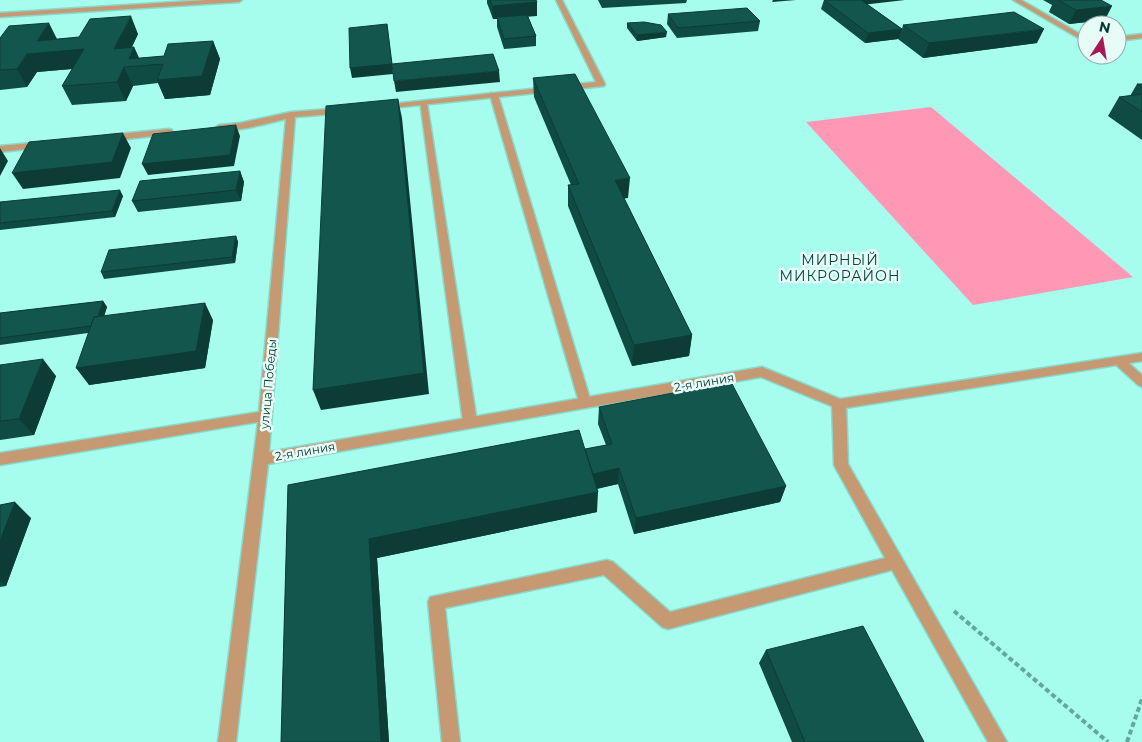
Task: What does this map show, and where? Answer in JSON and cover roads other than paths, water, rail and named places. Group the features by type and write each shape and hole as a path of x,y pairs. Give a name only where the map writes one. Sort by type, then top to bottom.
{"street":[{"path":"0,15 239,0"},
{"path":"376,107 601,84 559,0"},
{"path":"1016,0 1077,35"},
{"path":"1127,38 1142,36"},
{"path":"494,95 585,402"},
{"path":"423,103 470,422"},
{"path":"211,128 240,126 291,116 348,110"},
{"name":"улица Победы","path":"227,742 262,459 291,116"},
{"path":"96,140 182,131"},
{"path":"0,149 48,144"},
{"path":"998,742 841,464 838,404 1142,357"},
{"path":"1119,361 1142,382"},
{"name":"2-я линия","path":"262,459 762,372 838,404"},
{"path":"0,459 266,416"},
{"path":"451,742 436,602 607,567 668,622 896,562"}],"district":[{"name":"МИРНЫЙ МИКРОРАЙОН","path":"840,268"}]}
